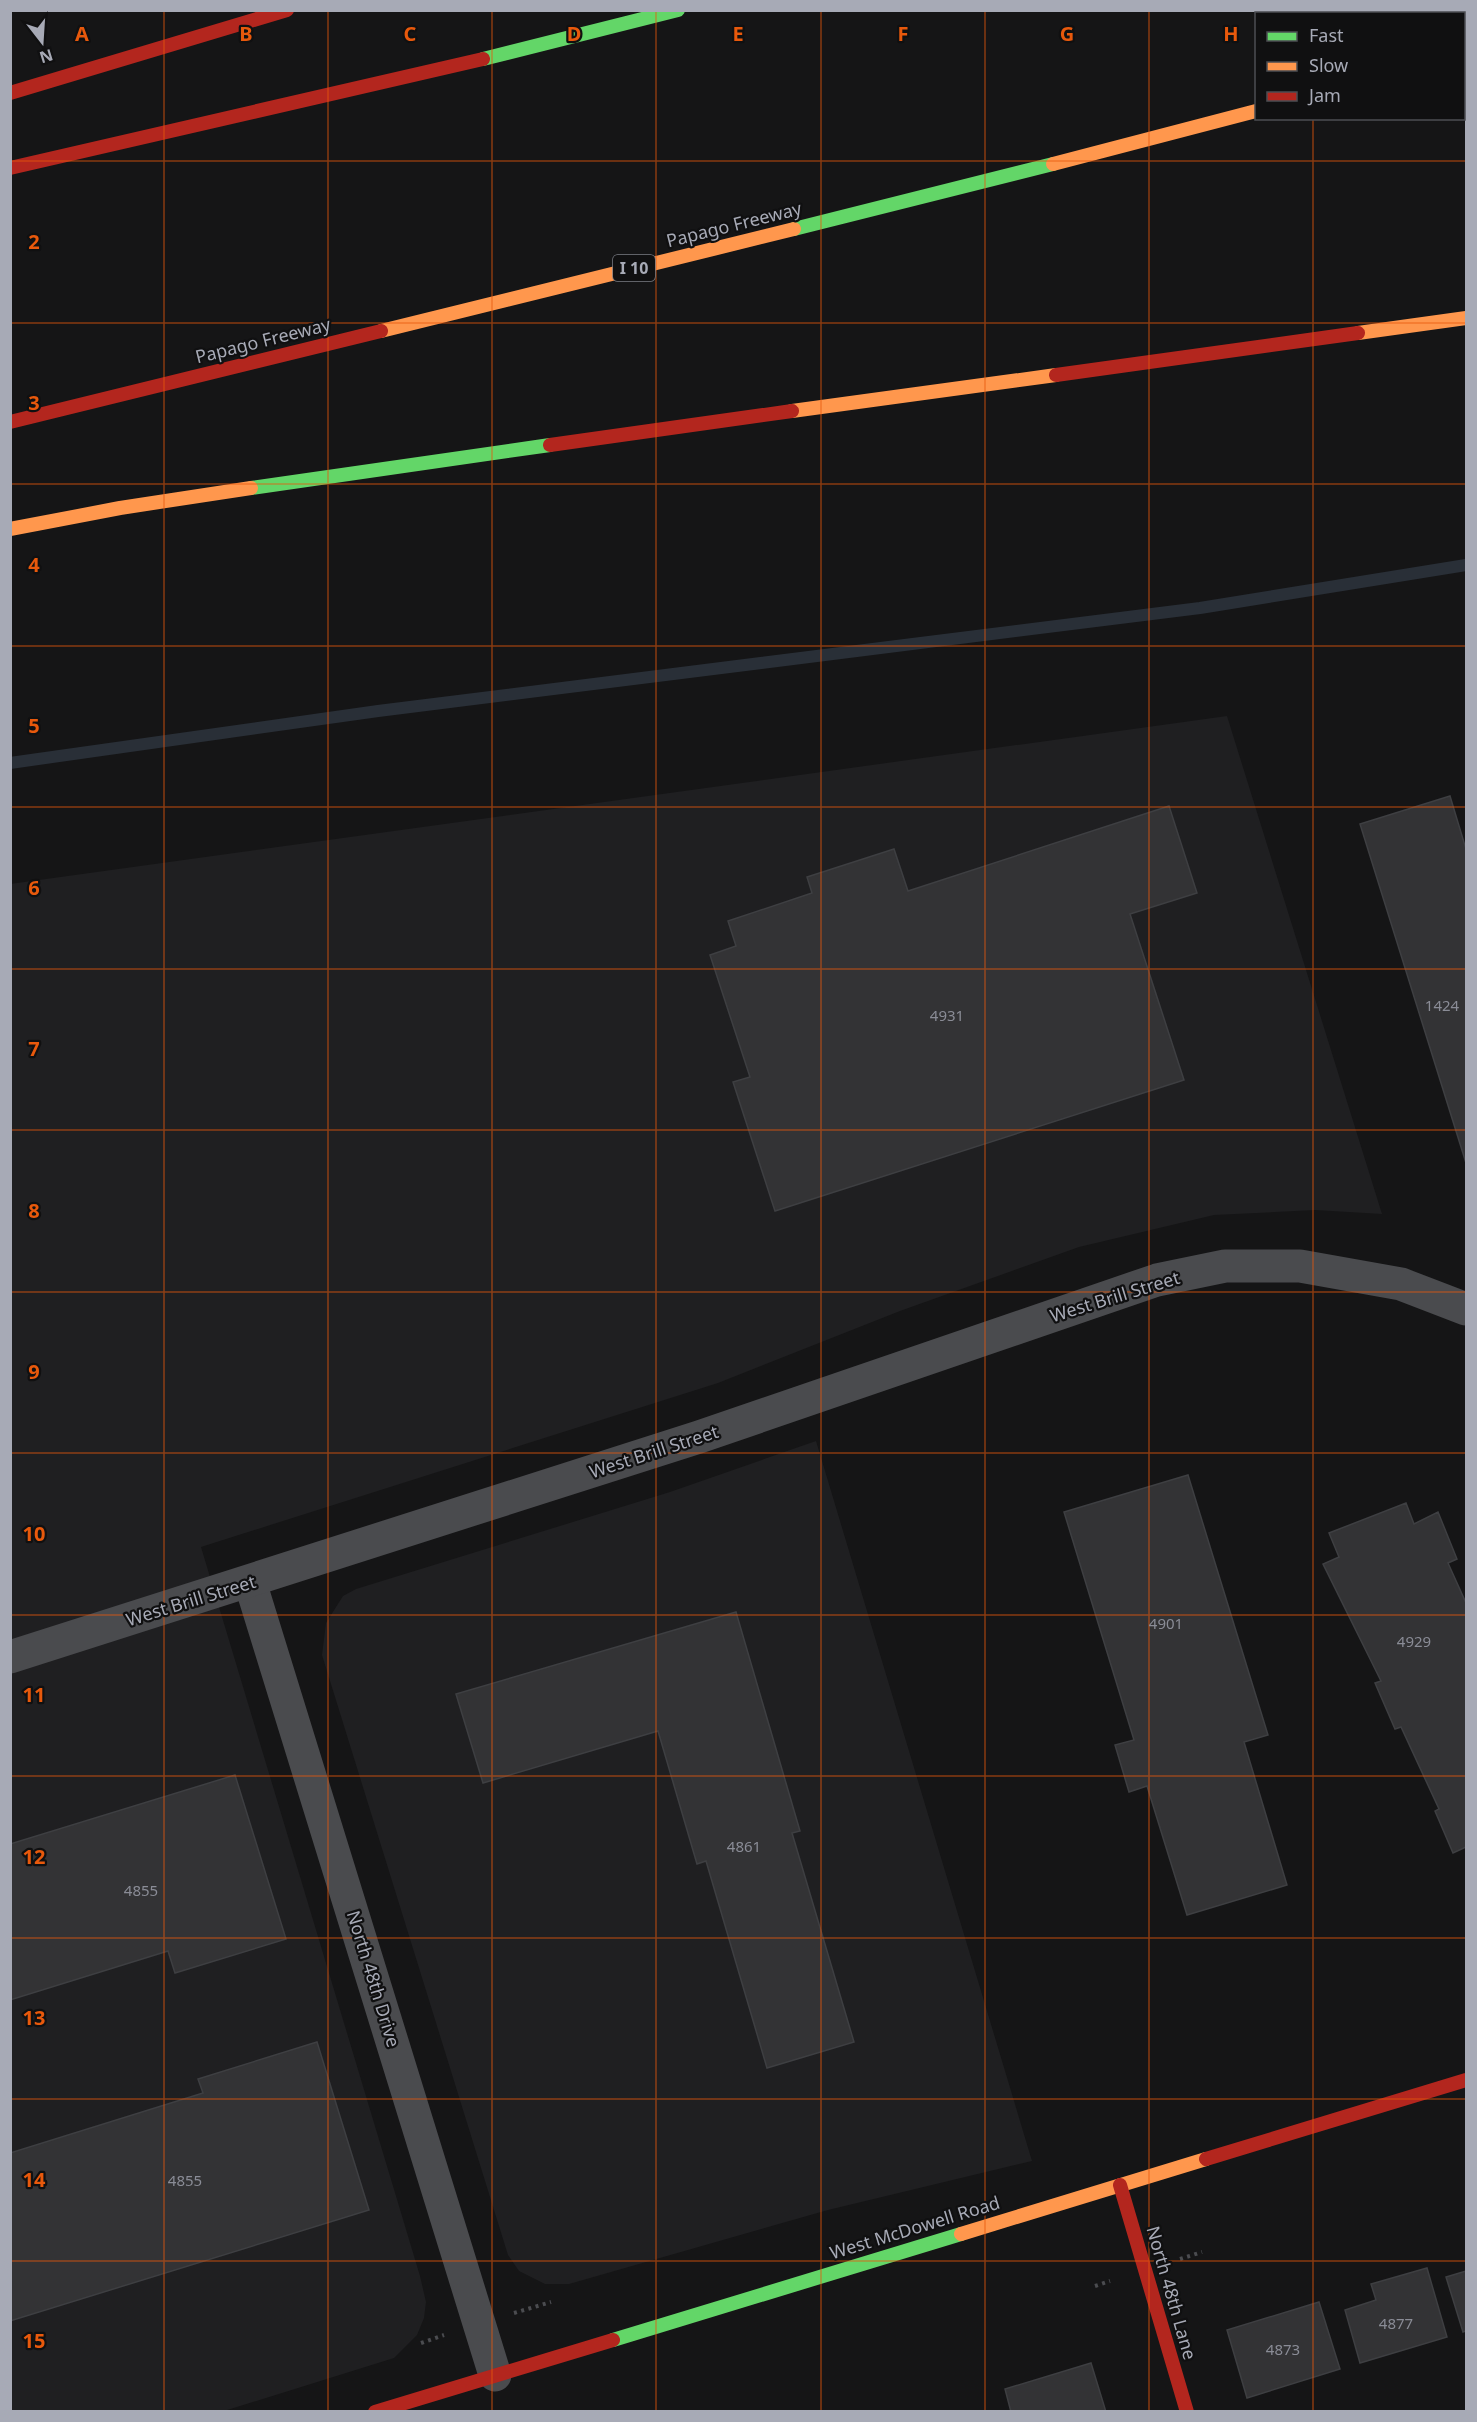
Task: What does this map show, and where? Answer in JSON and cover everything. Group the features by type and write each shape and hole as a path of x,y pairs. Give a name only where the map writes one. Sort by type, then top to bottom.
{"main road":[{"path":"10,93 287,10"},
{"path":"10,168 386,82 678,10"},
{"name":"Papago Freeway","path":"10,422 960,189 1255,112"},
{"path":"10,530 120,508 388,467 1467,318"},
{"name":"West McDowell Road","path":"375,2412 1467,2080"},
{"name":"North 48th Lane","path":"1120,2185 1187,2412"}],"street":[{"name":"West Brill Street","path":"10,1657 699,1437 1157,1280 1225,1266 1300,1266 1401,1284 1467,1309"},
{"name":"North 48th Drive","path":"250,1582 495,2375"}],"shaded area":[{"path":"1227,716 1382,1214 1315,1210 1214,1215 1079,1247 900,1311 718,1383 201,1547 420,2276 426,2302 424,2318 417,2335 394,2358 224,2411 11,2411 10,884"},
{"path":"816,1441 1032,2161 828,2210 569,2284 545,2284 519,2271 508,2255 322,1655 326,1623 343,1596 356,1589 670,1492"}],"building":[{"path":"1450,796 1466,849 1466,1163 1360,824"},
{"path":"1169,806 1197,893 1130,914 1184,1080 775,1211 733,1082 750,1077 710,955 736,946 728,921 812,893 807,877 894,849 908,891"},
{"path":"1188,1475 1268,1735 1244,1742 1287,1885 1187,1915 1147,1786 1129,1792 1115,1745 1134,1740 1064,1512"},
{"path":"1406,1503 1414,1524 1438,1512 1457,1559 1448,1563 1466,1603 1466,1847 1453,1853 1435,1811 1439,1809 1401,1727 1395,1729 1375,1683 1381,1681 1323,1564 1339,1557 1329,1533"},
{"path":"736,1612 800,1831 792,1833 854,2042 767,2068 706,1861 697,1864 658,1731 483,1783 456,1694"},
{"path":"235,1775 286,1939 175,1973 168,1951 10,2000 10,1844"},
{"path":"317,2042 369,2210 10,2321 10,2153 203,2093 198,2079"},
{"path":"1427,2268 1447,2337 1360,2363 1345,2310 1376,2300 1371,2284"},
{"path":"1466,2271 1466,2331 1463,2332 1446,2277"},
{"path":"1319,2302 1340,2369 1247,2398 1227,2330"},
{"path":"1091,2363 1106,2412 1011,2412 1005,2389"}],"waterway":[{"path":"10,763 378,711 1200,608 1466,565"}],"traffic: fast":[{"path":"483,59 678,10"},
{"path":"794,229 1053,164"},
{"path":"251,488 550,445"},
{"path":"613,2340 961,2234"}],"traffic: slow":[{"path":"1053,164 1255,111"},
{"path":"381,331 794,229"},
{"path":"1358,333 1466,318"},
{"path":"792,411 1056,375"},
{"path":"10,529 120,508 251,488"},
{"path":"961,2234 1206,2159"}],"traffic: jam":[{"path":"10,93 287,10"},
{"path":"10,168 483,59"},
{"path":"10,422 381,331"},
{"path":"1056,375 1358,333"},
{"path":"550,445 792,411"},
{"path":"1206,2159 1466,2080"},
{"path":"1120,2185 1187,2412"},
{"path":"375,2412 613,2340"}]}
